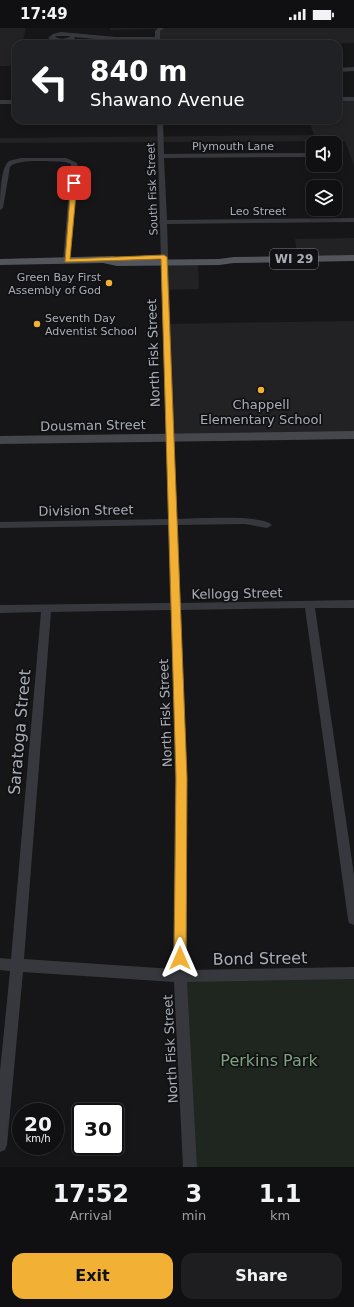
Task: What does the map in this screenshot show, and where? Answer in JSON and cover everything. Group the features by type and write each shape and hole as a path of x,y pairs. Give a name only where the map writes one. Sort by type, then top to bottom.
{"main road":[{"name":"WI 29","path":"0,262 103,260 117,263 164,260 219,262 234,260 354,258"}],"street":[{"path":"157,40 158,31 160,28"},
{"path":"74,35 130,40"},
{"path":"342,70 354,69"},
{"path":"342,100 354,99"},
{"path":"0,102 12,102"},
{"name":"South Fisk Street","path":"160,124 164,260"},
{"name":"Plymouth Lane","path":"160,156 306,155"},
{"path":"0,208 7,167 10,163 20,160 66,160 74,163 75,168 67,261"},
{"name":"Leo Street","path":"162,222 354,220"},
{"name":"North Fisk Street","path":"164,260 181,778 180,976 190,1167"},
{"name":"Dousman Street","path":"0,440 354,435"},
{"name":"Division Street","path":"0,524 245,521 268,525"},
{"name":"Kellogg Street","path":"0,609 354,604"},
{"path":"310,605 354,919"},
{"name":"Saratoga Street","path":"0,1144 17,966 46,608"},
{"name":"Bond Street","path":"0,964 180,976 354,973"}],"shaded area":[{"path":"0,28 26,28 23,40 12,40 12,66 0,66"},
{"path":"110,28 354,28 354,43 342,43 342,40 158,40 159,29 110,30"},
{"path":"342,99 354,99 354,166 345,141 342,141 342,136 306,136 306,141 0,143 0,138 314,135 310,124 342,124"},
{"path":"354,238 354,258 298,259 295,239"},
{"path":"198,262 199,289 165,290 164,263"},
{"name":"Chappell Elementary School","path":"354,321 354,435 170,438 166,324"}],"green space":[{"name":"Perkins Park","path":"354,974 354,1167 189,1167 180,976"}],"place":[{"name":"Green Bay First Assembly of God","path":"109,283"},
{"name":"Seventh Day Adventist School","path":"37,324"},
{"name":"Chappell Elementary School","path":"261,390"}],"route":[{"path":"74,183 67,261 164,257 181,778 180,958"}]}
